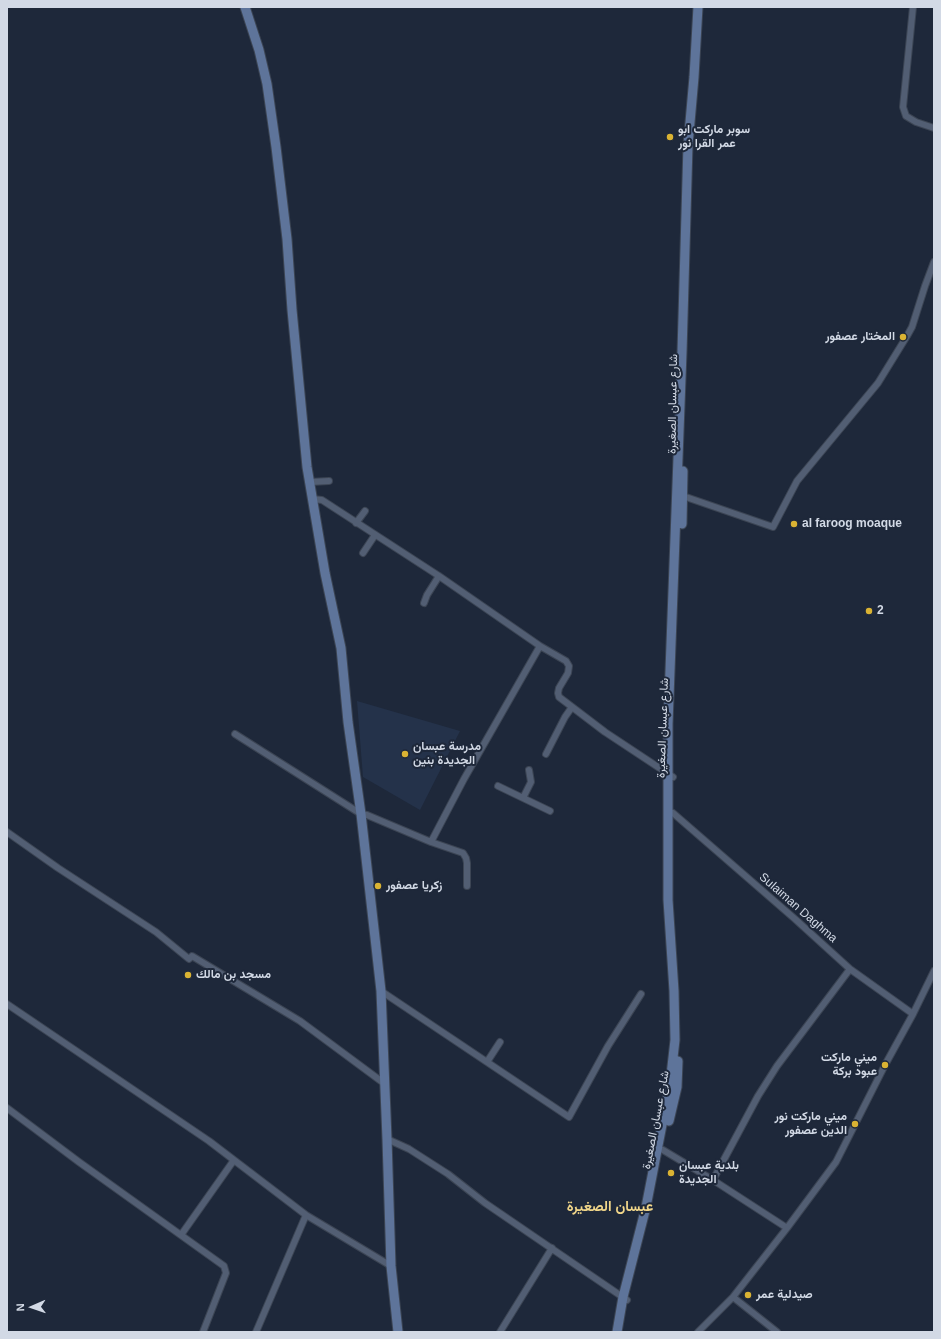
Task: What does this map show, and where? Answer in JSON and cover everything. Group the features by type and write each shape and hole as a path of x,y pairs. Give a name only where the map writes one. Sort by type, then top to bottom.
{"street":[{"path":"246,7 259,50 267,84 276,147 287,239 293,317 312,499 325,573 341,648 348,722 361,814 381,991 388,1139 391,1266 398,1332"},
{"name":"شارع عبسان الصغيرة","path":"617,1332 646,1207 670,1084 675,1040 674,991 668,900 670,775 688,145 698,7"},
{"path":"913,7 903,107 906,116 916,122 934,128"},
{"name":"شارع عبسان الصغيرة","path":"623,1332 625,1298 646,1230 678,1081 679,1015 672,876 673,813 670,775 673,751 683,496 691,118"},
{"path":"683,496 773,527 797,481 878,383 907,336 912,327 934,262"},
{"path":"310,482 329,482"},
{"path":"312,499 322,500 439,576 540,646 561,658 568,664 568,673 559,688 559,697 605,732 670,775"},
{"path":"356,523 365,512"},
{"path":"363,553 375,535"},
{"path":"424,603 426,595 439,576"},
{"path":"431,842 464,779 540,646"},
{"path":"546,754 565,717 572,707"},
{"path":"235,734 361,814 367,815 431,842 463,853 467,863 467,886"},
{"path":"523,798 531,782 529,770"},
{"path":"498,786 550,811"},
{"name":"Sulaiman Daghma","path":"673,813 800,923 850,969 913,1014"},
{"path":"7,832 58,868 156,932 189,959 192,956 300,1021 385,1084"},
{"path":"713,1180 758,1096 777,1066 850,969"},
{"path":"698,1332 733,1297 836,1162 934,971"},
{"path":"381,991 569,1117 608,1046 641,994"},
{"path":"7,1004 209,1141 306,1215 391,1266"},
{"path":"487,1062 500,1042"},
{"path":"7,1108 79,1162 224,1266 226,1273 203,1332"},
{"path":"388,1139 408,1149 448,1174 485,1203 625,1298"},
{"path":"663,1150 713,1180 787,1228"},
{"path":"181,1235 234,1160"},
{"path":"256,1332 306,1215"},
{"path":"500,1332 552,1248"},
{"path":"733,1297 777,1332"}],"shaded area":[{"name":"مدرسة عبسان الجديدة بنين","path":"357,701 460,731 420,810 363,777"}],"place":[{"name":"سوبر ماركت ابو عمر القرا نور","path":"670,137"},
{"name":"المختار عصفور","path":"903,337"},
{"name":"al faroog moaque","path":"794,524"},
{"name":"2","path":"869,611"},
{"name":"مدرسة عبسان الجديدة بنين","path":"405,754"},
{"name":"زكريا عصفور","path":"378,886"},
{"name":"مسجد بن مالك","path":"188,975"},
{"name":"ميني ماركت عبود بركة","path":"885,1065"},
{"name":"ميني ماركت نور الدين عصفور","path":"855,1124"},
{"name":"بلدية عبسان الجديدة","path":"671,1173"},
{"name":"صيدلية عمر","path":"748,1295"}],"district":[{"name":"عبسان الصغيرة","path":"610,1207"}]}
